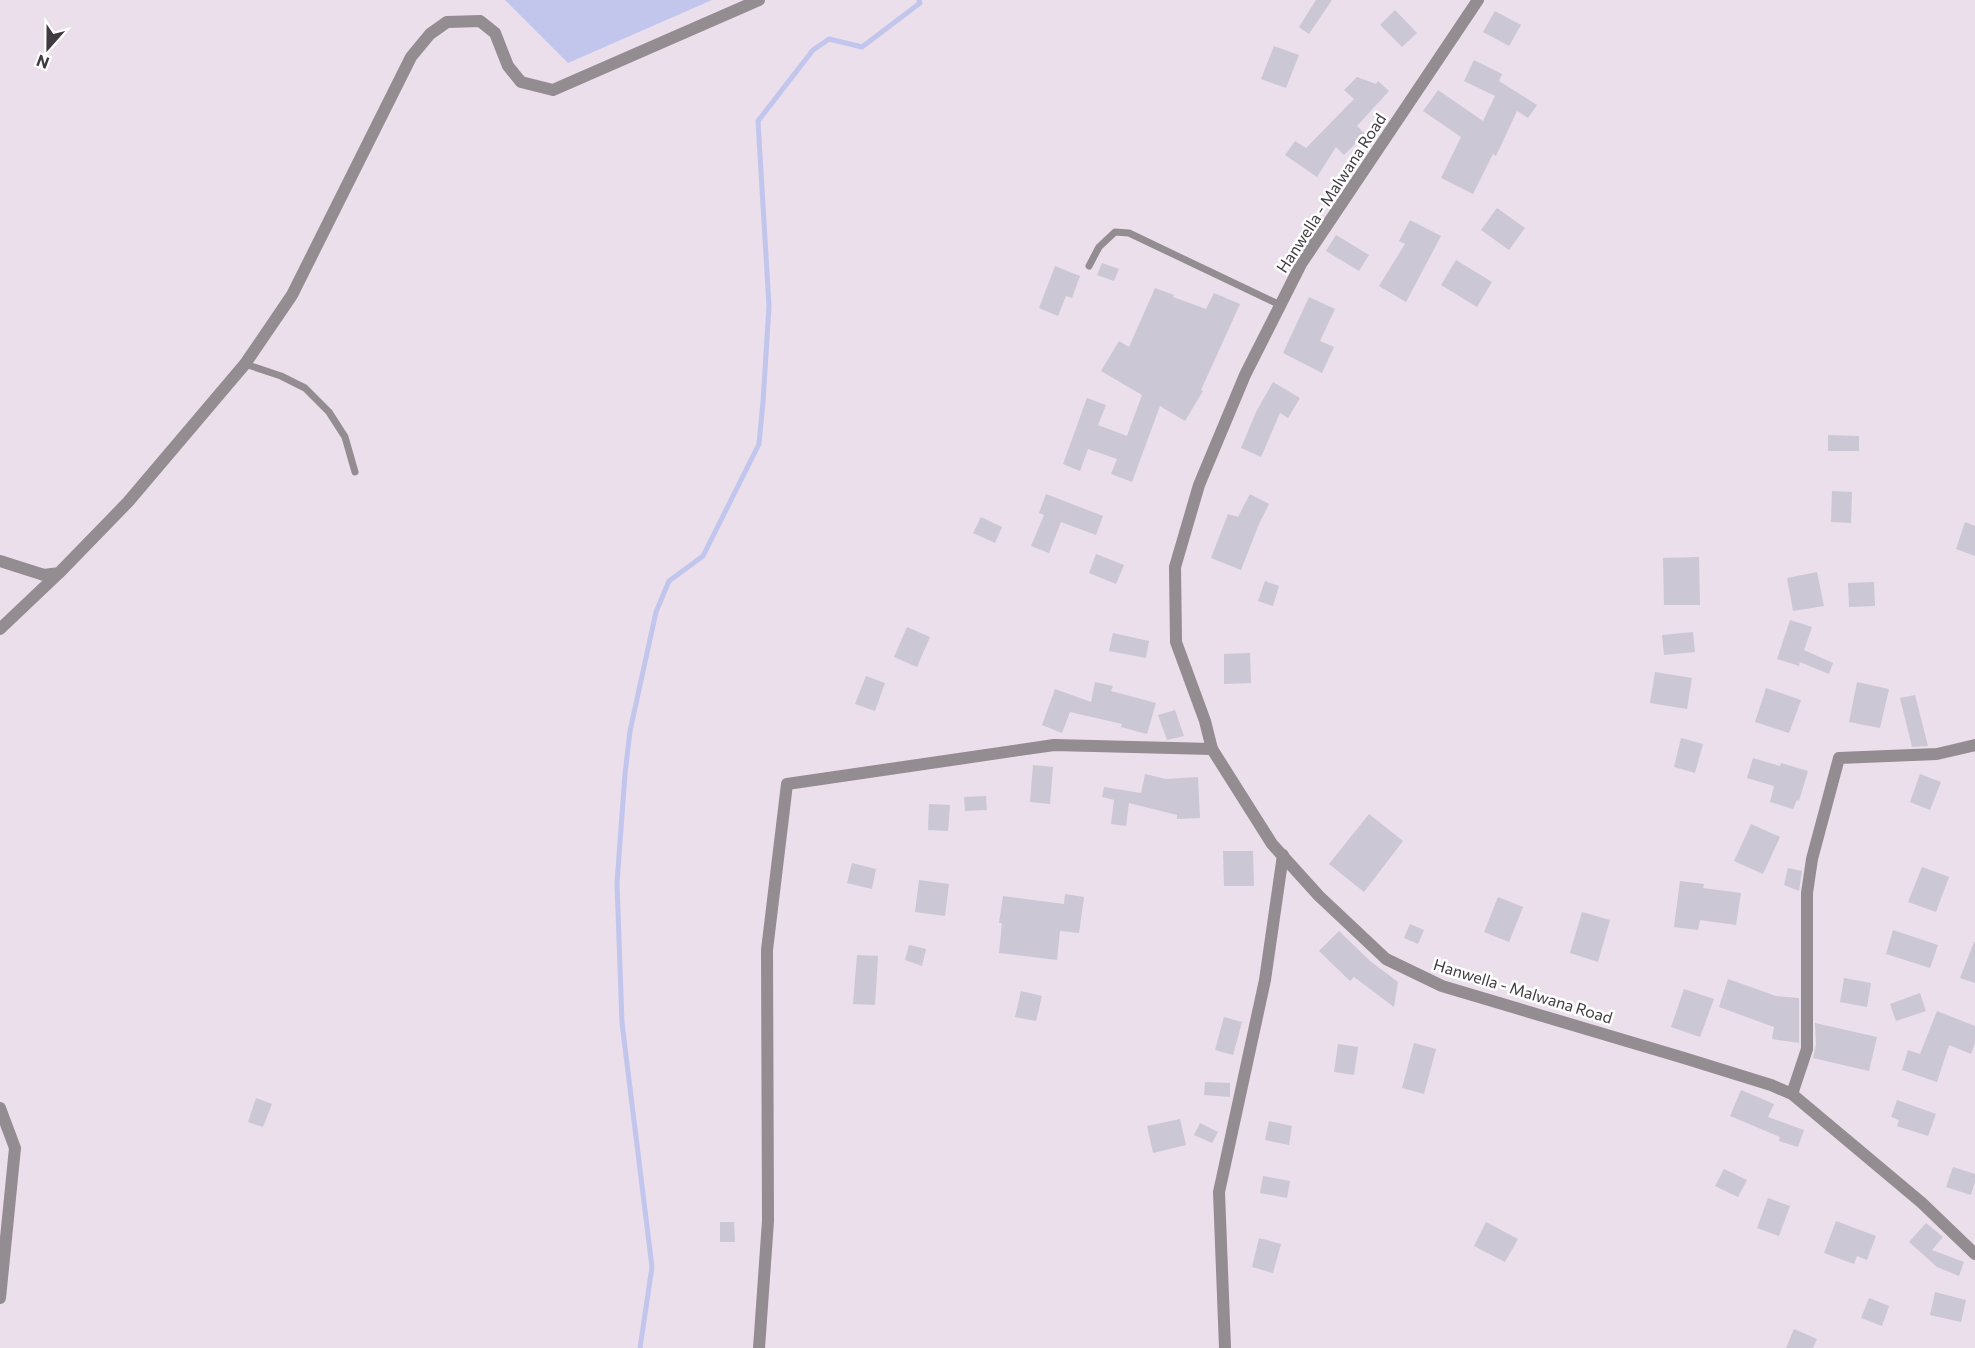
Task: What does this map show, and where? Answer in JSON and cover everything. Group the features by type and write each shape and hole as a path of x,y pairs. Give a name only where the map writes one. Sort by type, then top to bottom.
{"street":[{"path":"0,628 59,573 128,502 245,364 292,295 411,57 430,34 447,22 480,21 495,33 508,66 522,82 553,90 759,0"},
{"name":"Hanwella - Malwana Road","path":"1478,0 1301,264 1245,375 1199,485 1175,567 1176,642 1212,749 1272,844 1319,896 1386,958 1442,986 1684,1058 1771,1085 1792,1094 1922,1203 1975,1254"},
{"path":"0,561 44,575 59,573"},
{"path":"759,1348 768,1221 767,950 787,784 1054,745 1212,749"},
{"path":"1792,1094 1807,1049 1807,893 1812,859 1839,759 1937,754 1975,745"},
{"path":"1225,1348 1219,1192 1265,980 1283,855"},
{"path":"0,1108 15,1148 0,1298"}],"lane":[{"path":"1089,266 1099,248 1115,232 1130,233 1280,305"},
{"path":"245,364 281,376 305,388 329,412 345,437 355,472"}],"water":[{"path":"505,0 712,0 568,63"}],"building":[{"path":"1316,0 1332,0 1309,34 1299,27"},
{"path":"1395,10 1417,33 1402,47 1380,25"},
{"path":"1495,11 1521,25 1509,46 1483,32"},
{"path":"1274,46 1299,55 1286,88 1261,79"},
{"path":"1474,60 1502,74 1499,81 1537,105 1528,118 1517,111 1496,156 1493,154 1473,194 1441,178 1461,137 1423,111 1438,90 1483,121 1495,96 1464,81"},
{"path":"1357,77 1376,84 1378,81 1389,91 1357,126 1365,134 1344,155 1336,147 1317,177 1285,155 1295,141 1306,148 1354,99 1344,90"},
{"path":"1497,208 1525,228 1509,250 1481,230"},
{"path":"1410,220 1441,236 1406,302 1379,286 1405,244 1399,241"},
{"path":"1336,235 1369,255 1359,271 1326,251"},
{"path":"1456,260 1492,282 1477,307 1441,285"},
{"path":"1102,263 1119,269 1114,281 1097,275"},
{"path":"1055,266 1080,276 1072,298 1066,296 1058,316 1039,308"},
{"path":"1155,288 1206,309 1214,293 1240,304 1201,390 1203,391 1185,421 1160,406 1132,482 1111,474 1117,459 1088,449 1080,471 1063,464 1087,398 1106,405 1098,425 1127,436 1142,395 1101,371 1119,341 1129,347"},
{"path":"1309,297 1335,309 1320,341 1334,347 1322,373 1283,353"},
{"path":"1273,382 1300,398 1288,418 1280,413 1261,457 1241,448 1256,412"},
{"path":"1828,435 1859,436 1859,451 1828,451"},
{"path":"1832,491 1852,492 1851,523 1831,522"},
{"path":"1046,494 1103,516 1096,535 1061,522 1049,553 1031,546 1044,515 1039,513"},
{"path":"1250,494 1269,504 1241,570 1211,558 1228,514 1238,517"},
{"path":"981,517 1002,527 995,543 973,533"},
{"path":"1965,522 1975,526 1975,556 1956,549"},
{"path":"1096,554 1124,565 1116,584 1089,573"},
{"path":"1699,557 1700,605 1664,605 1663,558"},
{"path":"1817,572 1824,606 1793,611 1787,578"},
{"path":"1265,581 1279,586 1273,606 1258,601"},
{"path":"1874,582 1875,606 1849,607 1848,583"},
{"path":"1790,620 1812,627 1804,650 1833,663 1829,674 1800,662 1799,666 1777,659"},
{"path":"907,627 930,637 917,667 894,657"},
{"path":"1693,632 1695,652 1664,655 1662,635"},
{"path":"1113,633 1149,641 1146,658 1109,651"},
{"path":"1250,653 1251,683 1224,684 1224,654"},
{"path":"1655,672 1692,678 1687,709 1650,703"},
{"path":"866,676 885,683 875,711 855,704"},
{"path":"1095,682 1113,686 1111,691 1156,703 1147,734 1121,727 1122,724 1070,712 1062,733 1042,725 1055,689 1091,702"},
{"path":"1857,682 1889,689 1880,728 1849,722"},
{"path":"1766,688 1801,700 1789,733 1755,722"},
{"path":"1915,695 1928,746 1912,747 1900,698"},
{"path":"1175,710 1184,736 1167,740 1158,715"},
{"path":"1681,738 1703,744 1695,773 1674,767"},
{"path":"1753,758 1808,771 1799,801 1797,800 1793,809 1770,802 1774,786 1747,778"},
{"path":"1033,765 1053,767 1050,804 1030,802"},
{"path":"1145,774 1166,779 1198,777 1200,818 1177,819 1177,815 1129,803 1126,826 1111,824 1114,800 1102,797 1104,787 1141,793"},
{"path":"1920,774 1941,782 1930,810 1910,802"},
{"path":"986,796 987,810 965,811 964,797"},
{"path":"929,804 950,805 948,831 928,830"},
{"path":"1369,814 1403,841 1364,892 1329,864"},
{"path":"1751,824 1780,837 1763,874 1734,861"},
{"path":"1223,851 1253,851 1254,886 1224,886"},
{"path":"852,863 876,869 872,889 847,883"},
{"path":"1922,867 1949,877 1936,912 1908,902"},
{"path":"1788,868 1802,871 1799,891 1784,885"},
{"path":"919,880 949,884 945,916 915,912"},
{"path":"1680,881 1704,884 1703,888 1741,893 1736,925 1700,920 1698,930 1674,927"},
{"path":"1065,894 1084,897 1079,933 1060,931 1057,960 999,953 1002,923 999,923 1003,896 1064,904"},
{"path":"1498,897 1523,907 1509,942 1484,932"},
{"path":"1582,912 1610,920 1598,962 1570,953"},
{"path":"1410,924 1424,930 1418,944 1404,938"},
{"path":"1893,930 1938,945 1930,968 1886,954"},
{"path":"1339,931 1370,961 1398,982 1394,1007 1354,977 1350,981 1319,951"},
{"path":"1975,942 1975,983 1960,978"},
{"path":"909,945 926,949 922,966 905,960"},
{"path":"857,955 878,956 875,1005 853,1004"},
{"path":"1844,978 1871,983 1867,1007 1840,1002"},
{"path":"1728,979 1776,996 1799,998 1799,1043 1772,1039 1774,1027 1719,1007"},
{"path":"1684,989 1714,999 1700,1037 1671,1027"},
{"path":"1021,991 1042,996 1036,1021 1015,1017"},
{"path":"1920,993 1926,1011 1896,1021 1890,1004"},
{"path":"1937,1011 1975,1026 1975,1043 1971,1054 1949,1045 1937,1082 1902,1070 1908,1050 1920,1054"},
{"path":"1224,1017 1242,1022 1233,1055 1215,1050"},
{"path":"1815,1023 1877,1037 1869,1071 1813,1058 1816,1045"},
{"path":"1414,1043 1436,1049 1424,1094 1402,1088"},
{"path":"1338,1044 1358,1047 1354,1075 1334,1072"},
{"path":"1205,1082 1230,1083 1230,1097 1204,1095"},
{"path":"1741,1090 1774,1104 1768,1117 1804,1130 1798,1147 1779,1141 1780,1137 1730,1116"},
{"path":"256,1098 272,1104 263,1127 248,1122"},
{"path":"1897,1100 1936,1114 1928,1136 1897,1126 1899,1120 1891,1117"},
{"path":"1180,1119 1186,1145 1153,1153 1147,1126"},
{"path":"1269,1121 1292,1126 1289,1145 1265,1140"},
{"path":"1200,1123 1218,1132 1212,1143 1194,1135"},
{"path":"1953,1167 1975,1174 1971,1195 1946,1187"},
{"path":"1724,1169 1747,1180 1738,1197 1715,1186"},
{"path":"1263,1176 1290,1181 1287,1198 1260,1193"},
{"path":"1768,1198 1790,1206 1779,1236 1757,1228"},
{"path":"1836,1221 1876,1236 1867,1260 1857,1256 1854,1264 1824,1253"},
{"path":"720,1222 734,1222 735,1242 720,1242"},
{"path":"1486,1222 1518,1239 1505,1262 1474,1246"},
{"path":"1926,1223 1943,1237 1932,1250 1964,1262 1959,1276 1937,1267 1909,1242"},
{"path":"1259,1238 1281,1244 1273,1273 1252,1267"},
{"path":"1935,1292 1966,1300 1961,1322 1930,1315"},
{"path":"1869,1298 1889,1306 1882,1326 1861,1318"},
{"path":"1794,1329 1817,1339 1813,1348 1786,1348"}],"waterway":[{"path":"640,1348 652,1267 622,1023 617,883 630,731 656,612 669,581 703,556 759,444 769,306 758,121 813,50 829,39 862,47 920,3 919,0"}]}
